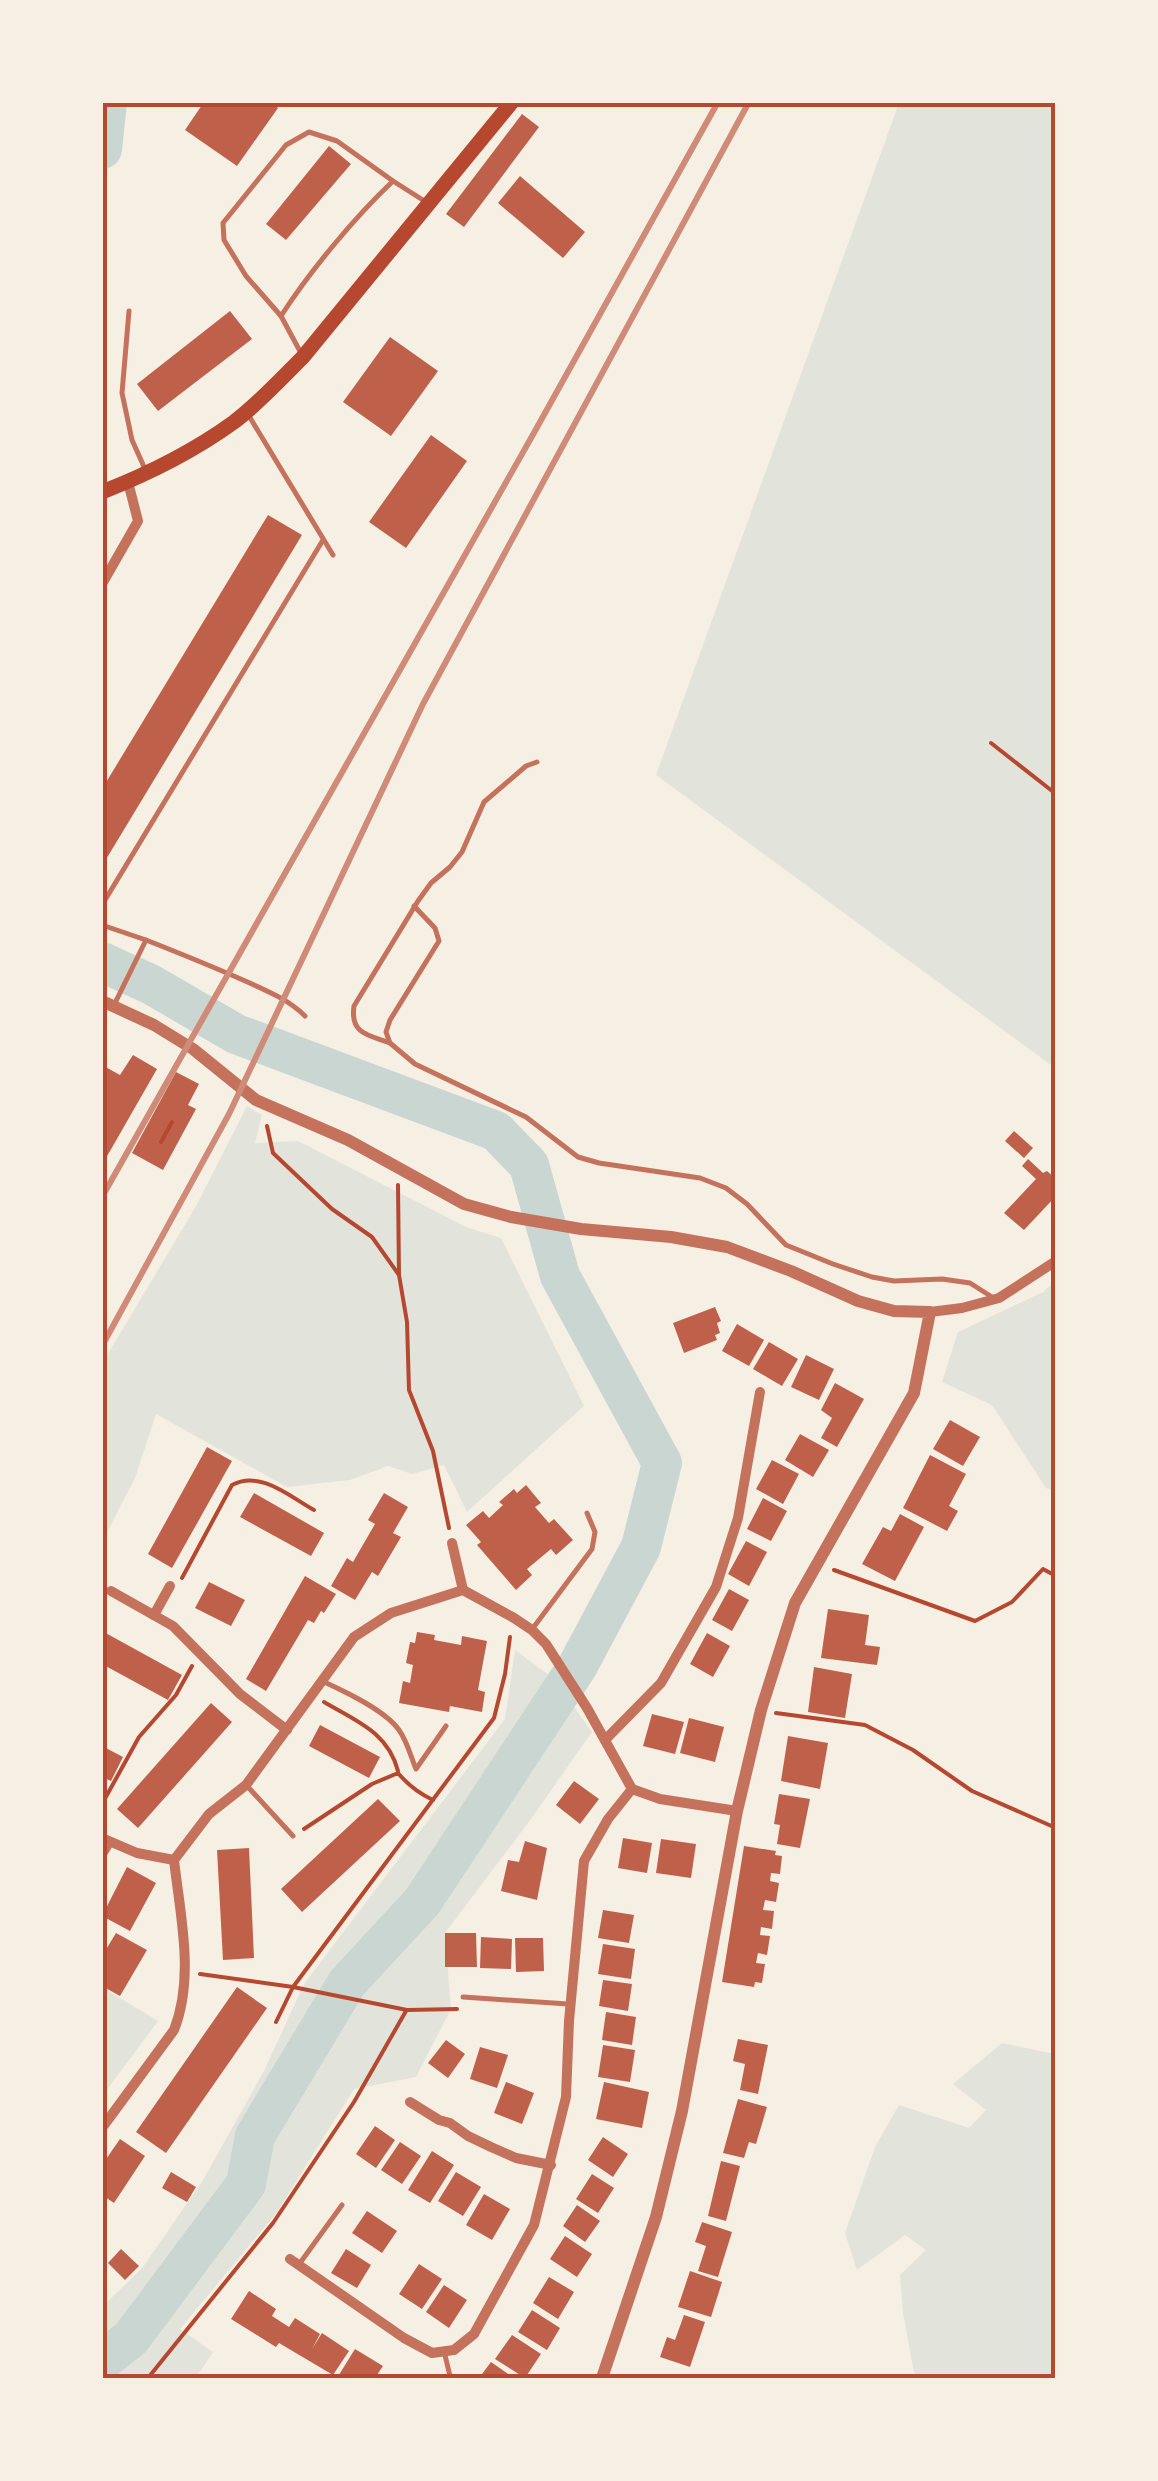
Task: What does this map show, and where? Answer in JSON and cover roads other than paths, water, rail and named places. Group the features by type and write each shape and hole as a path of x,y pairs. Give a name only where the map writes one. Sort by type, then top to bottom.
{"main road":[{"path":"102,492 147,473 214,435 246,411 303,357 512,102"}],"street":[{"path":"102,584 138,521 128,482"},
{"path":"112,1001 193,1049 247,1094 269,1106 348,1140 464,1204 511,1218 727,1247 894,1311 962,1308 995,1298 1056,1261"},
{"path":"602,2378 656,2218 682,2112 736,1811 794,1603 914,1393 930,1312"},
{"path":"605,1740 660,1683 716,1587 738,1518 760,1392"},
{"path":"452,1543 463,1590"},
{"path":"154,1615 175,1584"},
{"path":"102,2128 174,2030 180,2015 185,1972 174,1860 209,1814 246,1785 354,1637 391,1612 463,1590 514,1618 546,1644 588,1708 632,1789 660,1799 736,1811"},
{"path":"111,1591 173,1626 240,1694 287,1730"},
{"path":"294,2262 432,2353 454,2350 474,2334 534,2225 566,2098 584,1861 608,1819 632,1789"},
{"path":"107,1840 138,1853 174,1860"},
{"path":"410,2102 516,2158 550,2165"}],"lane":[{"path":"303,357 281,316 246,276 224,240 223,223 260,175 286,145 309,132 338,141 428,204"},
{"path":"281,316 371,202 393,181"},
{"path":"128,312 122,393 132,440 147,473"},
{"path":"246,411 333,555"},
{"path":"102,906 323,540"},
{"path":"537,762 526,766 484,802 462,852 414,906 354,1006 352,1018 356,1027 390,1043 415,1064 526,1117 578,1157 700,1178 726,1188 747,1204 786,1245 872,1276 894,1281 942,1279 970,1283 995,1298"},
{"path":"390,1043 386,1032 390,1020 439,941 435,928 414,906"},
{"path":"102,925 260,988 305,1016"},
{"path":"112,1001 145,944"},
{"path":"532,1630 592,1549 595,1532 587,1513"},
{"path":"322,1682 382,1715 399,1730 416,1769 446,1726"},
{"path":"246,1785 293,1836"},
{"path":"102,1859 107,1840"},
{"path":"463,1997 571,2004"},
{"path":"294,2262 342,2205"},
{"path":"444,2352 450,2376 454,2378"}],"waterway":[{"path":"102,149 107,102"},
{"path":"102,962 152,985 236,1034 496,1131 529,1165 560,1276 662,1463 641,1547 577,1667 422,1902 347,1983 255,2136 246,2184 131,2338 102,2361"}],"railway":[{"path":"102,1197 718,102"},
{"path":"102,1346 229,1114 423,704 749,102"}]}
